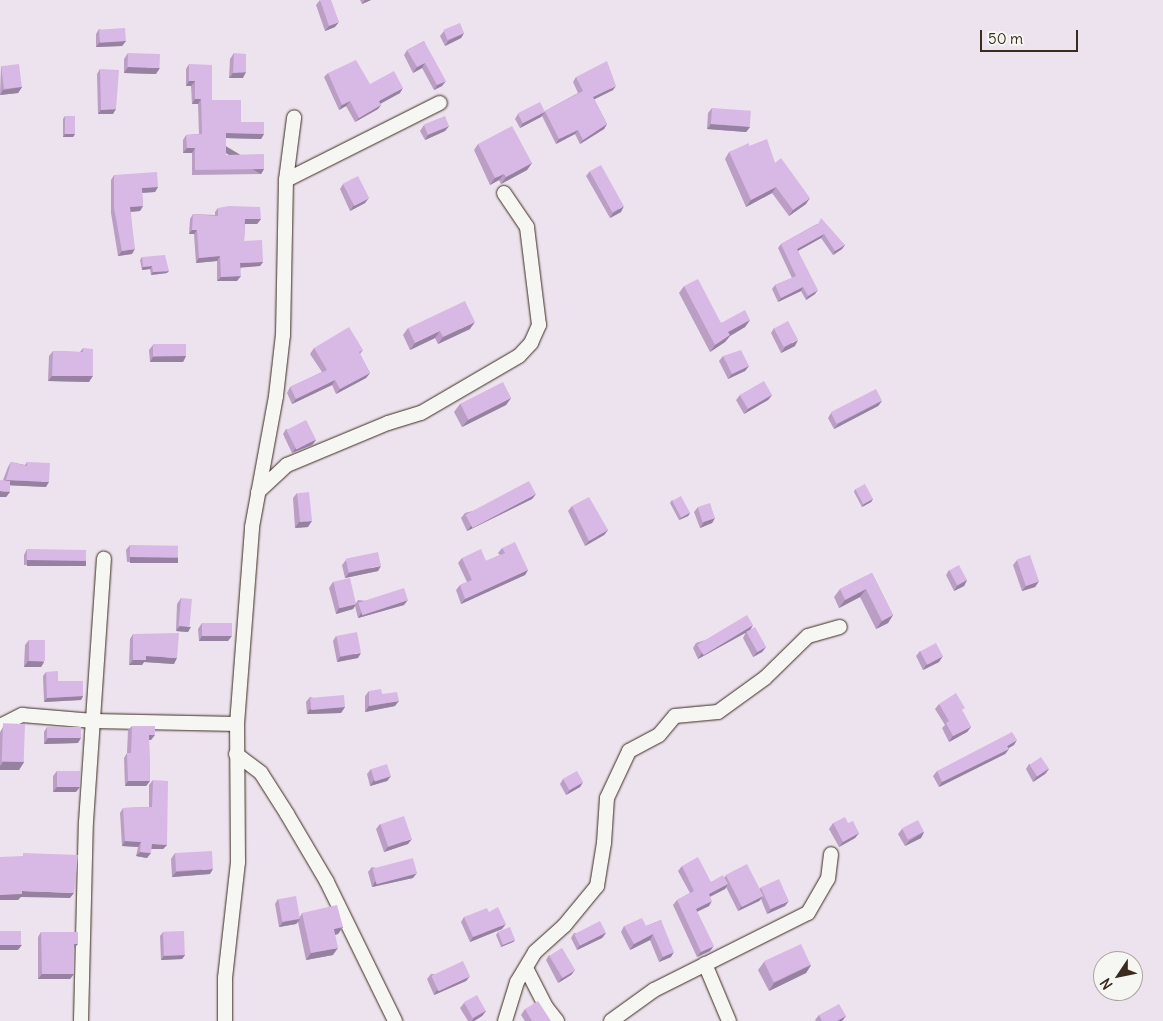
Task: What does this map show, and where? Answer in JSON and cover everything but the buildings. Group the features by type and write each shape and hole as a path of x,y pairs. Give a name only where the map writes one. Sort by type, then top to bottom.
{"street":[{"path":"286,180 440,103"},
{"path":"225,1021 225,978 238,862 237,724 252,527 276,396 283,335 286,180 294,118"},
{"path":"258,492 287,466 388,423 421,413 519,356 531,343 539,325 527,227 504,193"},
{"path":"81,1021 86,822 104,559"},
{"path":"504,1021 517,982 527,970 534,952 564,926 597,886 604,843 607,798 629,751 658,735 675,716 718,712 765,678 808,636 840,627"},
{"path":"0,726 22,715 94,721 237,724"},
{"path":"236,754 262,773 288,814 327,882 395,1021"},
{"path":"611,1021 654,990 808,913 828,879 831,854"},
{"path":"705,964 729,1021"},
{"path":"527,970 546,1007 557,1021"}]}
